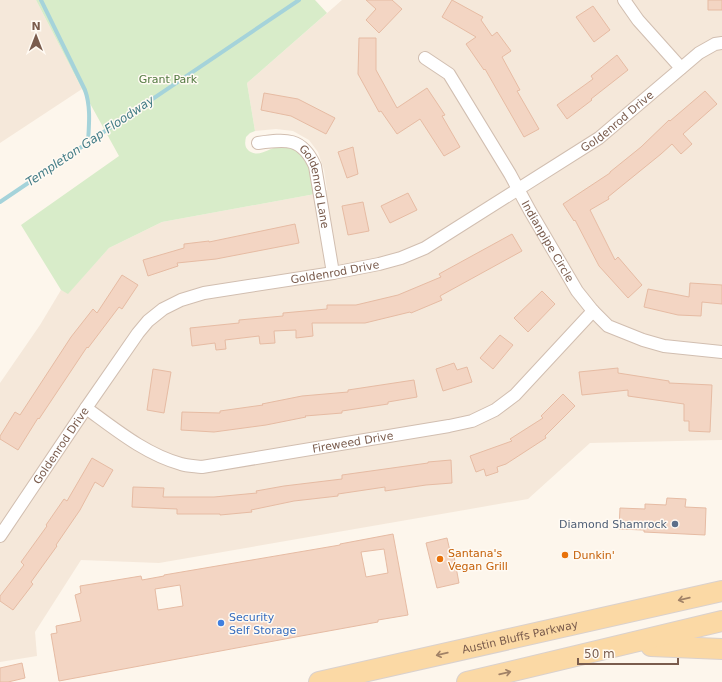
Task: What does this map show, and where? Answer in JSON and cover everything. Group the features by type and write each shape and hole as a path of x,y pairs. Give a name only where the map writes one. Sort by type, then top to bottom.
{"main road":[{"name":"Austin Bluffs Parkway","path":"319,682 722,591"},
{"path":"467,682 722,621"},
{"path":"621,645 722,649"}],"street":[{"path":"624,0 638,20 680,68"},
{"name":"Goldenrod Drive","path":"0,536 138,333 148,321 163,309 181,300 204,293 333,273 401,258 425,248 600,138 699,53 715,44 722,43"},
{"name":"Indianpipe Circle","path":"426,58 449,74 577,291 593,311 608,326 643,340 664,346 722,352"},
{"name":"Goldenrod Lane","path":"258,143 276,140 289,141 303,146 311,156 316,172 333,273"},
{"name":"Fireweed Drive","path":"86,408 144,448 162,458 182,465 202,467 449,426 472,421 495,410 515,395 593,311"}],"shaded area":[{"path":"0,0 36,0 82,89 0,143"},
{"path":"342,0 722,0 722,440 590,443 528,499 159,563 81,560 35,632 37,656 0,662 0,383 40,325 61,290 68,293 109,248 162,222 315,194 327,190 324,170 318,152 309,140 293,131 276,129 255,131 247,83"}],"green space":[{"name":"Grant Park","path":"36,0 315,0 327,13 247,83 255,131 246,137 245,143 246,148 253,153 260,153 282,147 300,151 310,167 315,194 162,222 109,248 68,294 61,290 21,225 119,156"}],"building":[{"path":"366,0 392,0 402,9 379,33 366,20 376,9"},
{"path":"452,0 483,17 481,20 492,36 497,32 511,51 502,57 520,90 517,91 539,129 524,137 485,69 484,70 466,44 476,37 442,17"},
{"path":"708,0 722,0 722,10 708,10"},
{"path":"593,6 610,30 594,42 576,17"},
{"path":"359,38 376,38 376,70 397,108 427,88 445,115 442,116 460,147 444,156 420,119 397,134 381,111 379,112 358,74"},
{"path":"617,55 628,70 567,119 557,105 593,79 591,76"},
{"path":"705,91 717,104 683,134 692,144 681,154 672,144 608,197 609,199 590,210 615,260 618,257 642,285 628,298 599,266 575,220 574,221 563,204 610,173 641,147 669,120 670,121"},
{"path":"264,93 298,99 335,118 326,134 291,116 261,110"},
{"path":"353,147 358,174 347,178 338,152"},
{"path":"408,193 417,210 390,223 381,206"},
{"path":"363,202 369,231 348,235 342,206"},
{"path":"295,224 299,243 216,259 177,263 178,266 148,276 143,260 184,248 184,244 209,242"},
{"path":"512,234 522,251 440,296 442,300 411,313 365,323 312,323 313,336 296,338 296,330 274,331 275,343 260,344 259,336 225,340 226,349 216,350 215,343 192,346 190,328 239,323 239,320 283,316 283,313 327,309 327,305 356,305 398,295 441,277 439,274"},
{"path":"122,275 138,285 122,309 119,307 88,348 87,347 18,450 0,439 0,436 15,412 20,415 71,337 93,309 97,313"},
{"path":"690,283 722,285 722,304 702,302 701,316 678,315 644,307 648,289 689,297"},
{"path":"542,291 555,304 528,332 514,318"},
{"path":"500,335 513,345 493,369 480,358"},
{"path":"454,363 457,370 467,367 472,382 443,391 436,369"},
{"path":"618,368 618,373 669,381 669,383 712,385 710,432 689,431 689,421 684,421 684,404 628,396 628,390 582,395 579,372"},
{"path":"153,369 171,372 164,413 147,410"},
{"path":"414,380 417,397 388,402 388,404 342,411 342,413 305,416 306,417 266,425 214,432 181,430 182,412 220,413 220,411 263,405 262,404 302,396 348,392 348,390"},
{"path":"563,394 575,406 545,436 546,438 506,464 497,467 498,472 486,476 484,469 476,472 470,456 512,441 510,439 543,418 541,416"},
{"path":"92,458 113,470 103,487 95,482 80,510 56,545 57,546 31,582 33,584 13,610 0,601 0,596 24,565 21,562 64,499 67,501"},
{"path":"451,460 452,483 385,491 385,487 338,494 338,496 294,501 251,510 252,512 220,515 177,514 177,509 132,507 133,487 164,488 163,497 214,497 257,493 256,491 284,486 342,479 342,475"},
{"path":"667,498 686,499 685,507 706,508 705,535 644,532 644,530 619,529 620,508 645,509 645,504 666,505"},
{"path":"393,534 408,615 378,620 378,622 59,681 51,634 57,633 56,626 81,621 75,595 81,593 80,586 141,576 142,580","holes":["384,549 388,573 366,577 361,552","180,585 183,606 158,610 155,589"]},
{"path":"447,538 450,551 453,551 459,583 437,588 426,543"},
{"path":"22,663 25,678 8,682 0,682 0,668"}],"waterway":[{"path":"41,0 87,96 89,109 88,143"},
{"name":"Templeton Gap Floodway","path":"0,202 299,0"}],"place":[{"name":"Diamond Shamrock","path":"675,524"},
{"name":"Dunkin'","path":"565,555"},
{"name":"Santana's Vegan Grill","path":"440,559"},
{"name":"Security Self Storage","path":"221,623"}]}
